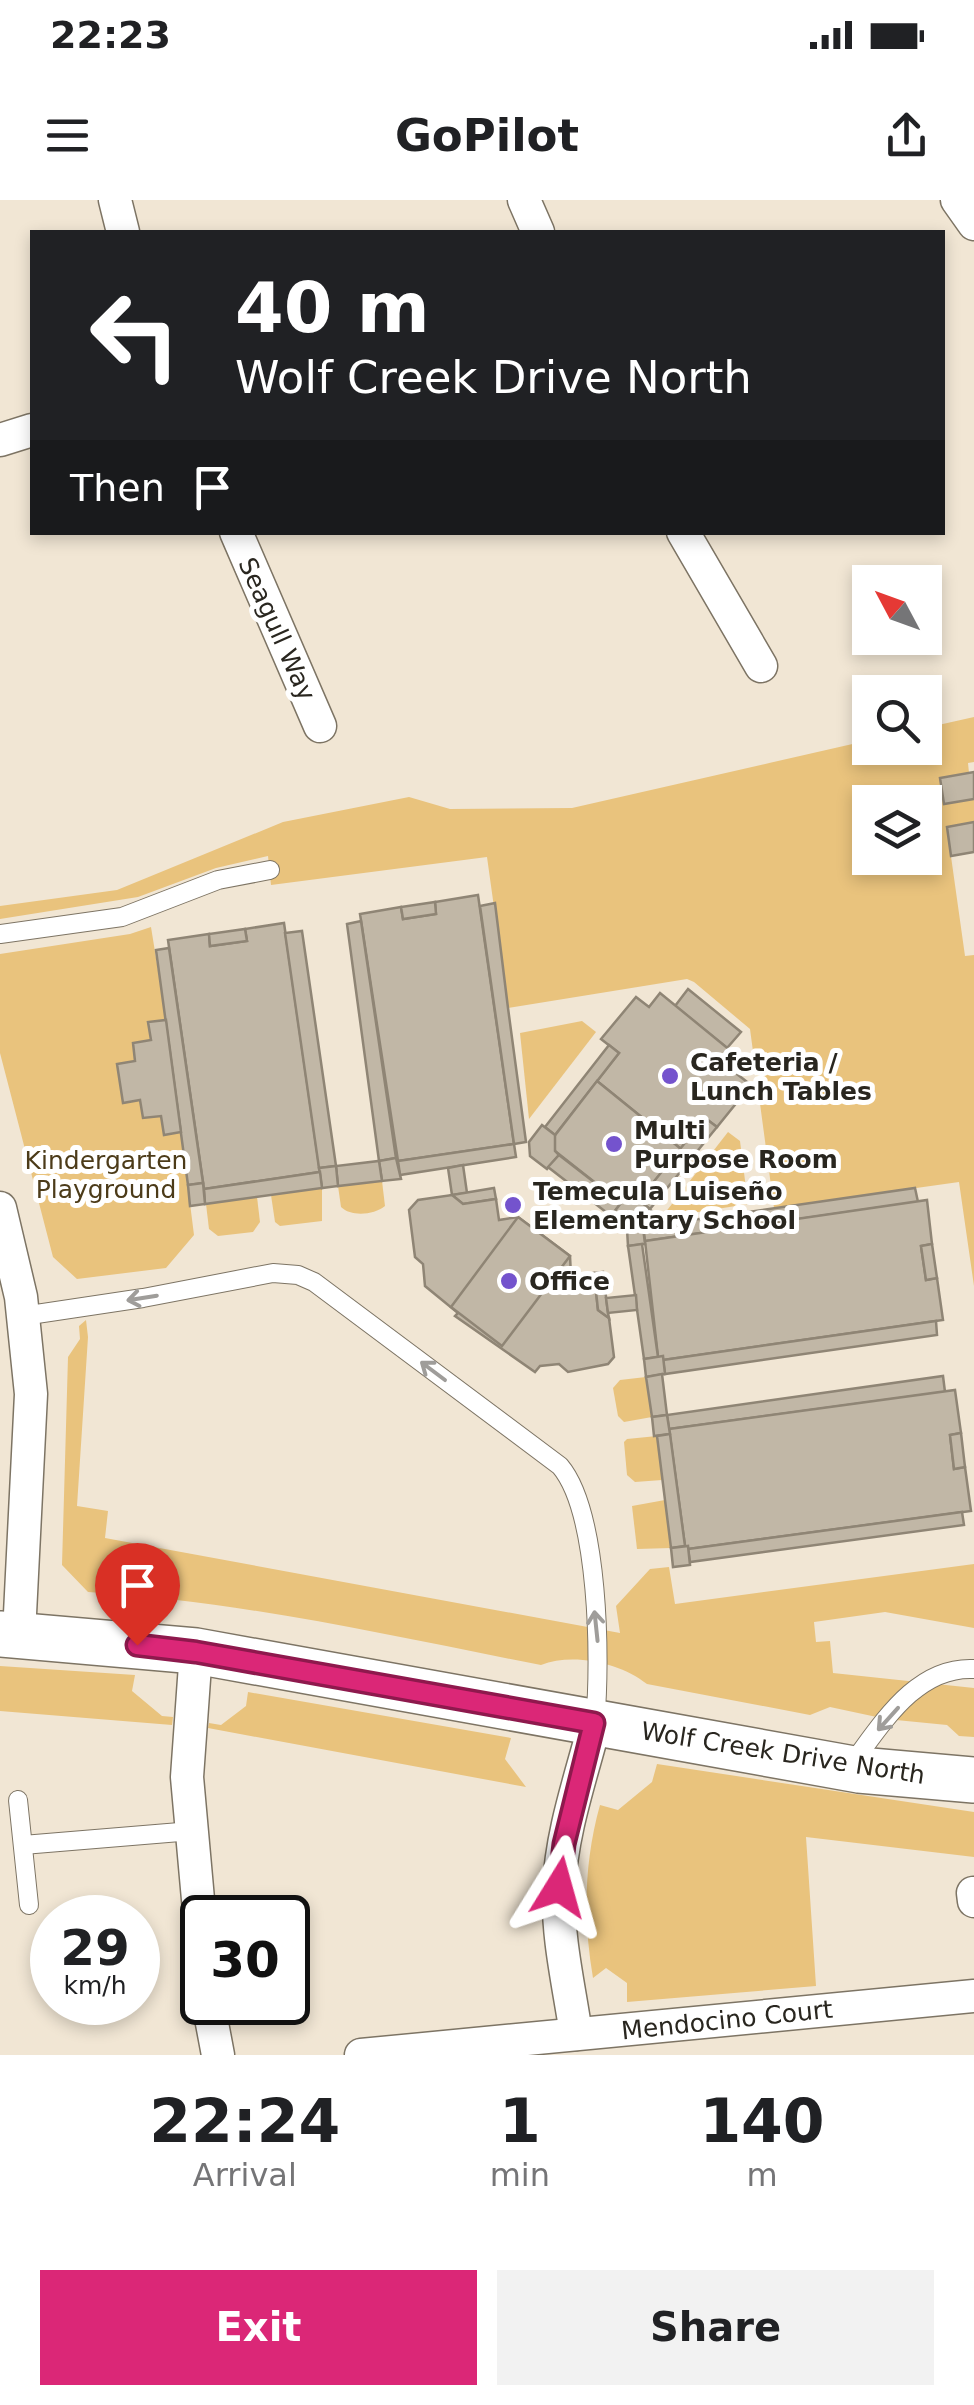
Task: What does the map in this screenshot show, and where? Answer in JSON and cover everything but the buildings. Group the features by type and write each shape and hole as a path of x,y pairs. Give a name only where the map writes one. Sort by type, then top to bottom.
{"street":[{"path":"114,200 122,230"},
{"path":"524,200 537,230"},
{"path":"958,200 974,224"},
{"path":"0,440 30,431"},
{"name":"Seagull Way","path":"237,535 320,726"},
{"path":"685,535 761,666"},
{"path":"0,1208 23,1316 31,1394 9,1634"},
{"name":"Wolf Creek Drive North","path":"9,1634 196,1652 848,1768 974,1780"},
{"path":"196,1652 187,1777 198,1895"},
{"path":"576,2034 560,1929 559,1887 564,1844 594,1723"},
{"path":"974,1893 974,1901"},
{"name":"Mendocino Court","path":"361,2055 974,1996"},
{"path":"212,2025 218,2055"}],"lane":[{"path":"0,934 122,917 218,880 270,870"},
{"path":"23,1316 273,1273 298,1274 314,1282 560,1466 570,1478 584,1523 597,1629 600,1664 594,1723"},
{"path":"848,1768 921,1684 946,1670 974,1670"},
{"path":"18,1800 29,1904"},
{"path":"23,1845 192,1830"}],"green space":[{"path":"974,717 974,762 968,763 969,773 940,778 941,785 852,785 852,875 942,875 942,791 944,804 974,799 974,822 947,828 965,956 974,955 974,1286 959,1182 774,1208 750,1029 694,982 687,979 508,1008 487,857 271,885 268,856 216,868 138,897 0,919 0,906 117,890 283,822 409,797 450,809 572,808 852,744 852,765 942,765 942,724"},
{"name":"Kindergarten Playground","path":"151,927 166,1020 149,1022 151,1040 133,1043 135,1061 117,1065 123,1102 140,1100 143,1118 161,1116 164,1135 181,1132 194,1235 166,1268 77,1279 53,1257 0,1053 0,954 130,934"},
{"path":"582,1021 596,1032 529,1119 520,1033"},
{"path":"728,1132 740,1141 748,1204 661,1218"},
{"path":"382,1181 385,1206 369,1213 341,1207 338,1186"},
{"path":"322,1188 322,1221 280,1226 275,1222 271,1195"},
{"path":"257,1197 260,1222 253,1232 218,1236 209,1229 206,1204"},
{"path":"86,1320 77,1506 108,1511 105,1538 620,1633 616,1606 650,1569 669,1567 675,1604 974,1564 974,1628 885,1612 814,1622 816,1642 830,1641 833,1673 974,1688 974,1737 959,1736 947,1725 886,1719 830,1707 810,1715 647,1684 624,1670 596,1662 567,1660 541,1665 259,1611 88,1592 62,1565 68,1357 80,1339 79,1326"},
{"path":"646,1377 652,1417 624,1422 618,1416 613,1388 620,1380"},
{"path":"657,1436 662,1480 635,1482 627,1475 624,1442"},
{"path":"665,1500 671,1548 637,1549 632,1506"},
{"path":"0,1666 135,1675 132,1691 162,1716 173,1717 172,1725 0,1711"},
{"path":"248,1692 511,1738 505,1759 526,1787 208,1728 209,1723 221,1725 246,1706"},
{"path":"657,1764 974,1812 974,1857 806,1837 816,1986 627,2002 627,1983 606,1968 593,1978 588,1935 588,1869 600,1805 618,1810 652,1782"}],"place":[{"name":"Cafeteria / Lunch Tables","path":"670,1076"},
{"name":"Multi Purpose Room","path":"614,1144"},
{"name":"Temecula Luiseño Elementary School","path":"513,1205"},
{"name":"Office","path":"509,1281"}],"route":[{"path":"137,1645 196,1652 594,1723 564,1844 559,1887"}]}
